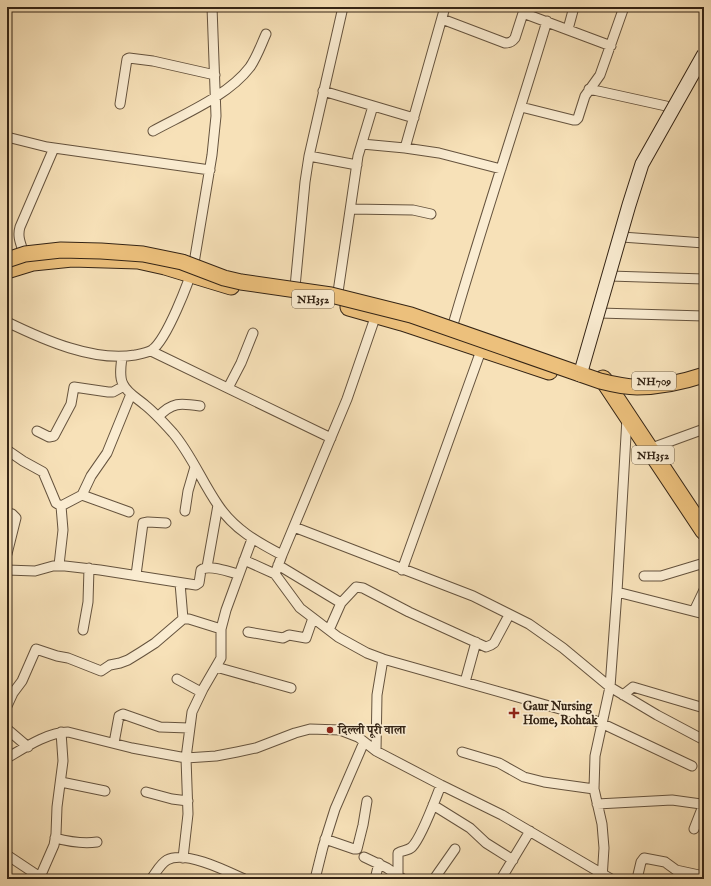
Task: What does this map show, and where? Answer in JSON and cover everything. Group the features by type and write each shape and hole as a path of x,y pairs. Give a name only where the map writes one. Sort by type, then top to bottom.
{"highway":[{"name":"NH352","path":"7,260 33,252 74,249 139,250 172,256 193,269 229,286 378,309 452,328 483,344"},
{"name":"NH352","path":"7,270 33,262 79,259 138,260 165,266 228,274 295,287 338,292 378,309 607,384 704,531"},
{"name":"NH709","path":"607,384 617,381 667,381 704,369"},
{"name":"NH709","path":"607,384 645,393 670,391 704,379"}],"main road":[{"path":"7,260 25,254 61,250 143,254 182,262 224,278 241,282 331,295 411,315 600,381 619,386 636,387 677,382 704,375"}],"street":[{"path":"7,322 52,342 92,354 122,357 151,351 158,345 164,335 193,269 210,170 216,116 212,7"},
{"path":"295,287 305,182 309,156 343,7"},
{"path":"405,148 446,7"},
{"path":"568,29 574,7"},
{"path":"521,108 576,120 580,114 585,96 600,75 624,7"},
{"path":"442,19 505,43 509,43 515,38 524,10 547,21 611,46"},
{"path":"452,328 485,214 521,108 547,21"},
{"path":"153,131 216,98 249,68 257,55 266,34"},
{"path":"580,374 641,168 704,54"},
{"path":"120,104 127,59 129,58 153,61 214,75"},
{"path":"589,89 675,108"},
{"path":"323,91 414,118"},
{"path":"338,292 357,165 373,106"},
{"path":"7,136 54,148 210,170"},
{"path":"362,144 439,153 501,169"},
{"path":"24,254 18,233 54,148"},
{"path":"309,156 357,165"},
{"path":"351,209 414,210 431,214"},
{"path":"622,237 704,243"},
{"path":"610,276 704,280"},
{"path":"275,574 347,399 378,309"},
{"path":"599,313 704,316"},
{"path":"228,388 253,333"},
{"path":"402,570 483,344"},
{"path":"151,351 331,438"},
{"path":"122,357 121,376 124,386 158,417 177,438 218,505 228,518 252,539 282,555"},
{"path":"37,431 49,438 54,436 71,404 74,387 113,392 124,386"},
{"path":"61,506 82,495 107,453 131,394"},
{"path":"158,417 170,406 176,404 183,403 200,406"},
{"path":"602,877 604,848 602,824 594,789 595,756 610,687 627,415"},
{"path":"649,449 704,429"},
{"path":"7,450 43,472 56,503 61,506"},
{"path":"185,511 188,491 195,467"},
{"path":"82,495 129,512"},
{"path":"207,567 218,505"},
{"path":"59,565 63,530 61,506"},
{"path":"7,513 16,518 7,554"},
{"path":"136,575 143,523 148,522 166,524"},
{"path":"294,527 402,570 473,596 529,624 563,648 610,687 657,715 704,740"},
{"path":"183,858 188,800 186,758 193,708 221,658 221,629 238,574 252,539"},
{"path":"244,560 275,574 299,607 338,637 361,650 383,659 574,713 601,723 692,766"},
{"path":"644,576 661,576 704,563"},
{"path":"7,570 35,571 59,565 89,568 198,585 201,570 207,567 238,574"},
{"path":"278,565 341,604"},
{"path":"83,630 88,602 89,568"},
{"path":"180,583 183,619"},
{"path":"329,630 341,604 356,587 363,588 409,612 486,647 492,646 509,615"},
{"path":"694,611 704,590"},
{"path":"617,592 704,614"},
{"path":"248,632 283,638 289,635 306,638 313,618"},
{"path":"7,706 13,693 22,681 36,649 68,658 98,670 103,670 110,665 120,663 141,652 155,643 183,619 189,619 221,629"},
{"path":"465,682 476,642"},
{"path":"376,751 377,695 383,659"},
{"path":"216,667 291,688"},
{"path":"177,679 201,692"},
{"path":"623,695 633,687 704,708"},
{"path":"114,743 119,716 123,714 160,727 189,728"},
{"path":"7,729 28,747"},
{"path":"7,758 60,732 68,732 186,758 216,756 256,748 295,732 310,729 340,730 354,735 376,751 485,806 530,831 602,877 611,879"},
{"path":"7,855 41,878 54,845 55,838 57,806 63,761 60,732"},
{"path":"316,879 325,839 335,809 364,742"},
{"path":"462,752 499,763 518,774 544,782 594,789"},
{"path":"61,782 105,791"},
{"path":"400,877 398,853 411,848 414,844 424,826 441,785"},
{"path":"146,792 172,799 188,800"},
{"path":"597,804 672,800 701,804 703,806 694,829"},
{"path":"325,839 354,850 357,849 367,801"},
{"path":"433,805 470,828 486,843 513,860"},
{"path":"501,879 530,831"},
{"path":"55,838 80,843 97,842"},
{"path":"434,879 455,849"},
{"path":"364,857 379,863 400,877"},
{"path":"151,879 161,865 174,858 183,858 209,863 230,876 244,879"},
{"path":"637,879 641,862 644,858 665,862 676,870 699,875"},
{"path":"375,879 379,863"}],"place":[{"name":"Gaur Nursing Home, Rohtak","path":"514,713"},
{"name":"दिल्ली पूरी वाला","path":"330,730"}]}
